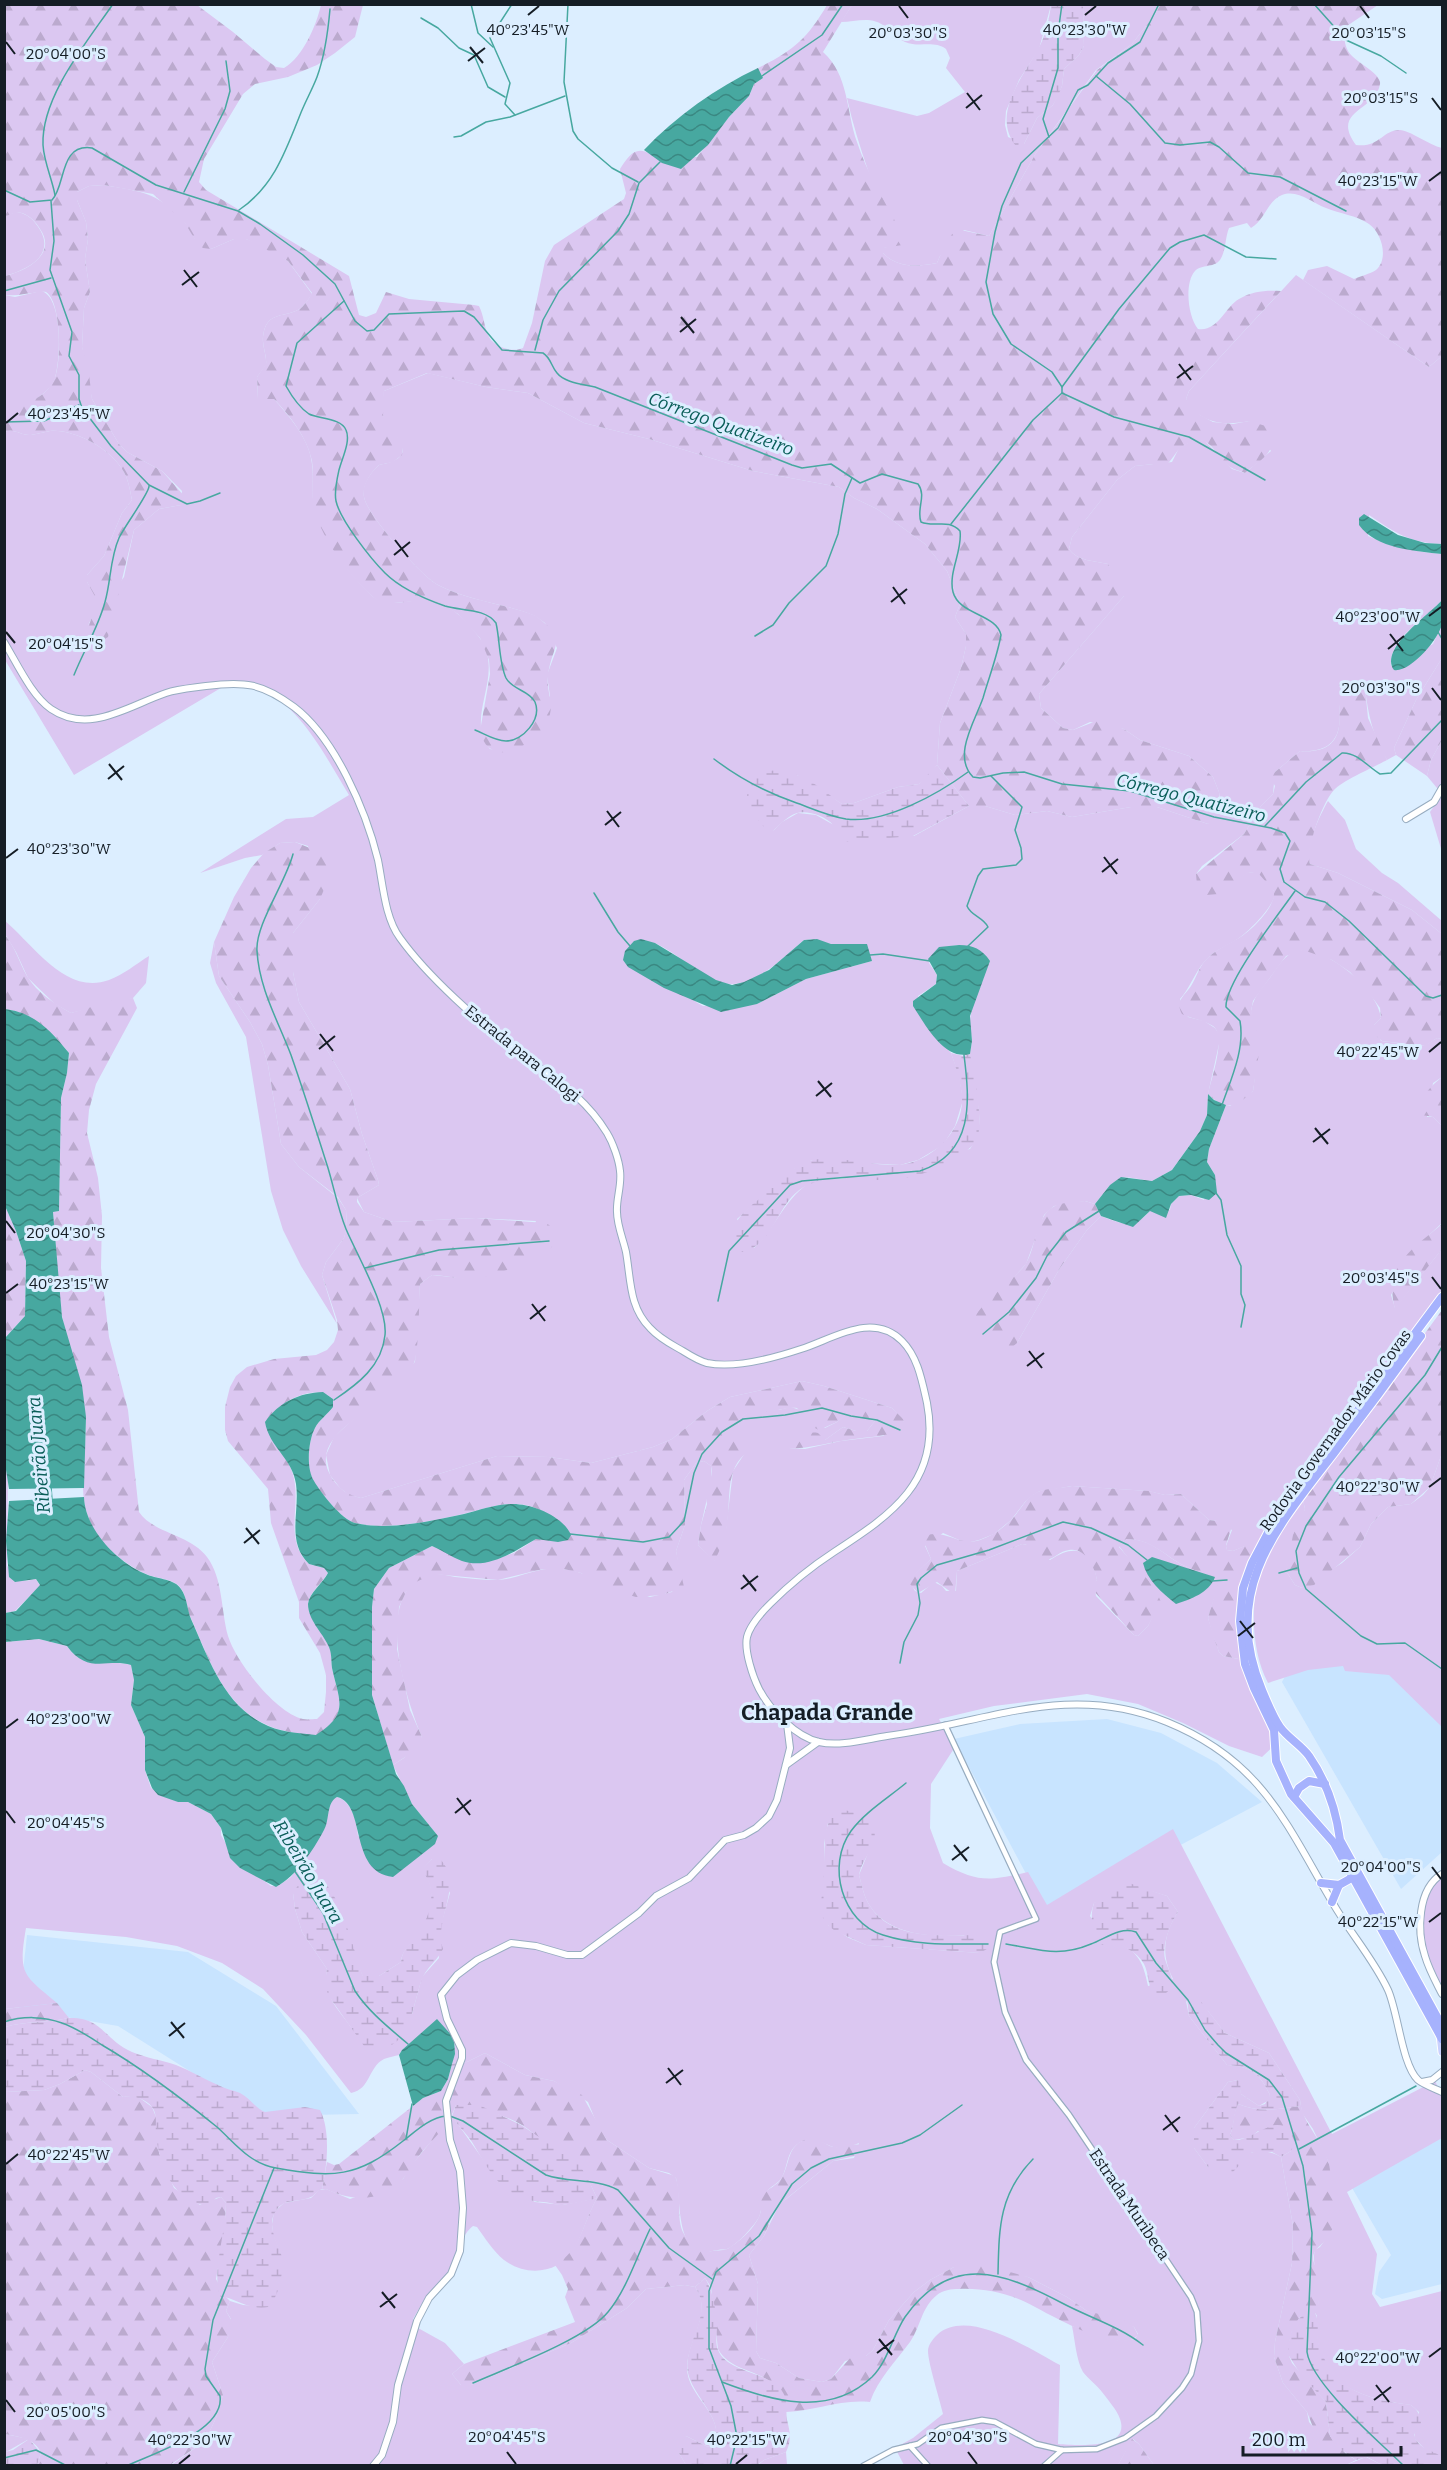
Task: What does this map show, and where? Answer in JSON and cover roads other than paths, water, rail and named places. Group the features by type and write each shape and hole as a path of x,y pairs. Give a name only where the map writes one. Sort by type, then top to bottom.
{"highway":[{"name":"Rodovia Governador Mário Covas","path":"1443,1297 1276,1520 1256,1556 1243,1588 1240,1621 1245,1664 1274,1730 1276,1761 1294,1797 1334,1843 1356,1876 1443,2026"},
{"name":"Rodovia Governador Mário Covas","path":"1356,1876 1340,1840 1335,1806 1324,1784 1308,1755 1280,1726 1262,1690 1249,1644 1249,1610 1252,1589 1260,1560 1283,1521 1443,1305"},
{"path":"1294,1797 1299,1788 1309,1782 1324,1784"},
{"path":"1321,1883 1339,1885 1356,1876 1442,2037"},
{"path":"1332,1902 1339,1885"}],"main road":[{"path":"1442,2037 1443,2052"}],"street":[{"name":"Estrada para Calogi","path":"4,642 44,705 69,719 108,718 171,691 241,681 275,693 307,717 340,765 371,833 393,930 417,960 462,1003 516,1050 567,1085 590,1110 610,1138 621,1171 617,1212 627,1257 631,1296 642,1320 659,1338 703,1363 730,1365 799,1350 851,1329 870,1326 893,1332 908,1346 919,1368 929,1413 928,1446 923,1469 910,1490 871,1529 828,1556 790,1584 761,1612 747,1638 749,1658 761,1693 787,1724 818,1742"},
{"path":"1406,819 1434,802 1443,788"},
{"path":"786,1765 818,1742 834,1743 904,1734 1038,1706 1086,1703 1119,1707 1168,1723 1218,1750 1241,1768 1263,1789 1285,1818 1332,1902 1385,1985 1413,2074 1421,2082 1443,2092"},
{"path":"373,2466 382,2455 393,2422 398,2385 417,2322 429,2298 452,2274 460,2251 463,2208 460,2171 450,2140 446,2101 462,2058 462,2050 447,2019 441,1995 457,1975 477,1960 511,1943 536,1946 567,1955 582,1955 639,1912 656,1896 688,1878 725,1840 744,1835 756,1828 769,1816 777,1800 790,1748 787,1724"},
{"name":"Estrada Muribeca","path":"863,2466 893,2450 918,2444 941,2428 982,2420 995,2422 1047,2448 1097,2449 1111,2444 1156,2416 1182,2388 1191,2374 1200,2341 1197,2312 1184,2284 1069,2115 1026,2060 1005,2012 994,1962 1000,1932 1036,1919 945,1725"},
{"path":"1443,1874 1427,1892 1422,1911 1421,1937 1428,1966 1443,1994"},
{"path":"1421,2082 1432,2080 1443,2072"},
{"path":"910,2446 928,2466"},
{"path":"1044,2466 1062,2450"}],"water":[{"path":"758,68 763,78 754,84 749,96 729,117 708,145 681,169 662,163 644,150 697,104 727,84"},
{"path":"1364,514 1398,535 1425,543 1442,544 1442,554 1397,547 1375,539 1359,525 1359,518"},
{"path":"1442,600 1443,621 1430,646 1408,666 1401,670 1394,670 1391,661 1399,642"},
{"path":"641,939 655,943 716,980 732,985 769,970 804,940 817,939 831,944 867,944 872,961 806,979 757,1004 721,1012 664,988 628,967 623,960 625,951 634,941"},
{"path":"959,945 977,948 990,961 970,1016 972,1041 970,1054 961,1055 944,1047 936,1039 913,1006 913,1001 936,984 937,975 928,959 939,947"},
{"path":"4,1009 33,1018 48,1030 69,1053 61,1098 59,1211 53,1212 62,1317 82,1385 86,1417 84,1488 9,1489 4,1457 5,1338 25,1316 26,1261 5,1206"},
{"path":"1208,1094 1214,1100 1226,1105 1209,1149 1207,1162 1215,1175 1217,1193 1209,1200 1191,1195 1179,1196 1171,1204 1166,1218 1150,1211 1133,1227 1101,1216 1095,1204 1110,1185 1121,1177 1152,1181 1172,1170 1200,1131 1207,1115"},
{"path":"323,1392 333,1399 333,1407 315,1428 311,1440 309,1455 311,1476 326,1499 350,1521 368,1525 395,1526 513,1504 529,1506 546,1512 561,1522 571,1535 568,1540 558,1542 536,1539 501,1558 482,1563 462,1561 432,1546 389,1568 374,1589 372,1695 396,1774 412,1804 438,1836 435,1844 393,1877 379,1872 369,1863 363,1851 352,1812 346,1802 337,1797 331,1803 326,1826 309,1854 297,1870 276,1887 240,1868 230,1858 221,1828 211,1814 188,1802 178,1802 158,1795 152,1788 145,1770 145,1737 131,1705 134,1680 131,1665 90,1663 75,1655 67,1646 39,1639 5,1642 5,1613 16,1611 40,1585 36,1579 15,1582 9,1577 6,1541 9,1501 84,1497 90,1522 115,1554 137,1570 171,1581 181,1589 191,1619 218,1678 237,1704 268,1726 288,1732 316,1735 334,1720 339,1706 330,1650 313,1621 308,1604 311,1596 328,1573 324,1568 309,1564 298,1546 295,1526 297,1495 294,1475 271,1439 265,1422 277,1409 290,1400 306,1394"},
{"path":"1152,1557 1215,1577 1204,1591 1176,1604 1160,1591 1148,1575 1143,1563"},
{"path":"437,2019 454,2038 455,2054 448,2079 441,2091 423,2098 413,2106 399,2055"}],"waterway":[{"path":"55,195 43,145 44,127 49,108 57,89 79,53 113,4"},
{"path":"471,4 478,33 493,47"},
{"path":"512,4 490,38 510,83 505,104 515,115"},
{"path":"568,4 564,82 573,131 578,139 612,168 638,182"},
{"path":"762,76 822,35 843,4"},
{"path":"1049,137 1043,119 1058,68 1058,33 1062,4"},
{"path":"1062,387 1052,372 1011,344 993,314 986,282 995,232 1002,206 1021,163 1058,128 1078,90 1088,85 1108,63 1140,42 1159,4"},
{"path":"1314,4 1346,40 1381,56 1406,73"},
{"path":"239,210 261,191 283,156 320,69 330,9"},
{"path":"421,18 438,28 459,48 474,55 488,87 505,97"},
{"path":"184,192 225,109 230,91 226,61"},
{"path":"1096,76 1130,104 1165,143 1180,145 1210,142 1219,147 1248,173 1280,177 1346,211"},
{"path":"454,137 461,136 486,122 510,117 565,96"},
{"name":"Córrego Quatizeiro","path":"4,190 30,202 52,200 60,185 65,167 74,152 81,148 92,148 156,185 238,211 260,224 303,255 335,284 355,321 367,331 374,330 389,314 464,311 474,317 502,350 543,353 548,357 557,373 569,381 595,387 802,468 831,464 860,483 882,474 918,484 922,493 921,522 951,525 960,531 952,577 953,592 957,600 993,623 1001,635 983,698 967,738 965,759 967,769 973,777 1024,772 1062,784 1130,791 1214,817 1285,833 1290,841 1280,869 1284,882 1305,897 1325,902 1349,921 1426,996 1433,998 1442,995"},
{"path":"535,350 543,320 559,291 618,231 629,214 639,183 660,162"},
{"path":"51,201 54,241 50,270 72,332 69,356 79,375 79,399 82,408 111,446 149,485 187,504 220,493"},
{"path":"951,524 1033,420 1062,393 1062,387 1119,309 1170,248 1180,242 1204,235 1246,257 1276,259"},
{"path":"4,291 51,278"},
{"path":"344,301 297,343 286,386 309,414 340,423 346,430 347,444 337,477 336,501 343,518 379,567 398,584 421,596 445,606 479,612 496,623 506,678 512,685 532,698 535,702 536,715 530,728 512,740 498,740 475,730"},
{"path":"1062,393 1114,417 1189,437 1265,480"},
{"path":"4,422 44,421 79,405"},
{"path":"755,636 773,625 789,603 826,566 838,534 845,494 852,478"},
{"path":"74,675 102,612 119,538 149,486"},
{"path":"1438,632 1442,639"},
{"path":"1265,826 1306,782 1342,753 1357,757 1380,774 1391,773 1442,720"},
{"path":"714,759 773,794 846,819 877,817 910,806 968,772"},
{"path":"967,947 988,927 967,906 978,876 983,869 1016,865 1022,859 1015,830 1022,807 991,776"},
{"path":"293,854 261,929 257,951 261,978 291,1055 343,1221 377,1296 385,1324 383,1346 374,1365 360,1381 334,1400"},
{"path":"1222,1105 1241,1042 1240,1021 1226,1007 1228,996 1243,965 1295,891"},
{"path":"594,893 618,932 630,946"},
{"path":"870,955 883,954 930,961"},
{"path":"718,1301 729,1251 790,1185 802,1181 920,1171 938,1163 950,1152 965,1124 967,1090 964,1055"},
{"path":"1216,1193 1221,1200 1227,1235 1241,1266 1241,1294 1245,1305 1241,1327"},
{"path":"983,1334 1009,1312 1036,1278 1047,1256 1066,1232 1099,1211"},
{"path":"365,1268 439,1250 549,1241"},
{"path":"1442,1347 1425,1375 1339,1477 1306,1526 1296,1551 1299,1573 1306,1589 1361,1636 1377,1644 1405,1643 1442,1669"},
{"path":"570,1534 643,1542 669,1537 684,1521 694,1473 702,1454 722,1432 743,1419 785,1415 822,1408 877,1420 900,1430"},
{"name":"Ribeirão Juara","path":"51,1487 52,1500"},
{"path":"900,1663 904,1642 918,1615 920,1603 917,1584 937,1565 989,1550 1063,1522 1091,1528 1128,1545 1147,1560"},
{"path":"1279,1573 1297,1568"},
{"path":"1212,1581 1227,1580"},
{"path":"906,1783 863,1818 851,1831 844,1845 839,1876 848,1906 869,1928 896,1939 935,1944 988,1944"},
{"name":"Ribeirão Juara","path":"294,1870 323,1913 360,1999 408,2044"},
{"path":"1006,1944 1048,1951 1068,1951 1118,1932 1136,1932 1156,1963 1188,2000 1205,2030 1218,2045 1226,2053 1269,2080 1282,2097 1303,2166 1312,2233 1307,2352 1321,2380 1334,2396 1404,2466"},
{"path":"4,2022 40,2018 78,2030 161,2084 217,2127 250,2157 266,2166 314,2173 344,2172 371,2162 428,2122 446,2116"},
{"path":"1299,2149 1416,2086"},
{"name":"Ribeirão Juara","path":"406,2139 412,2104"},
{"path":"730,2466 737,2437 731,2406 709,2348 709,2291 716,2272 759,2236 792,2184 811,2168 829,2159 902,2143 920,2135 962,2105"},
{"name":"Ribeirão Juara","path":"450,2116 463,2121 546,2175 592,2182 618,2190 669,2248 712,2279"},
{"path":"998,2274 1003,2212 1013,2185 1033,2159"},
{"path":"126,2466 185,2440 211,2420 218,2409 220,2396 206,2376 205,2369 213,2320 274,2168"},
{"path":"473,2383 545,2352 597,2322 608,2312 621,2293 650,2229"},
{"path":"722,2382 780,2400 819,2402 837,2398 855,2390 878,2371 905,2317 923,2296 941,2283 959,2276 979,2274 999,2277 1040,2292 1114,2327 1143,2345"},
{"path":"4,2458 36,2450 67,2466"}],"district":[{"name":"Chapada Grande","path":"827,1712"}]}
